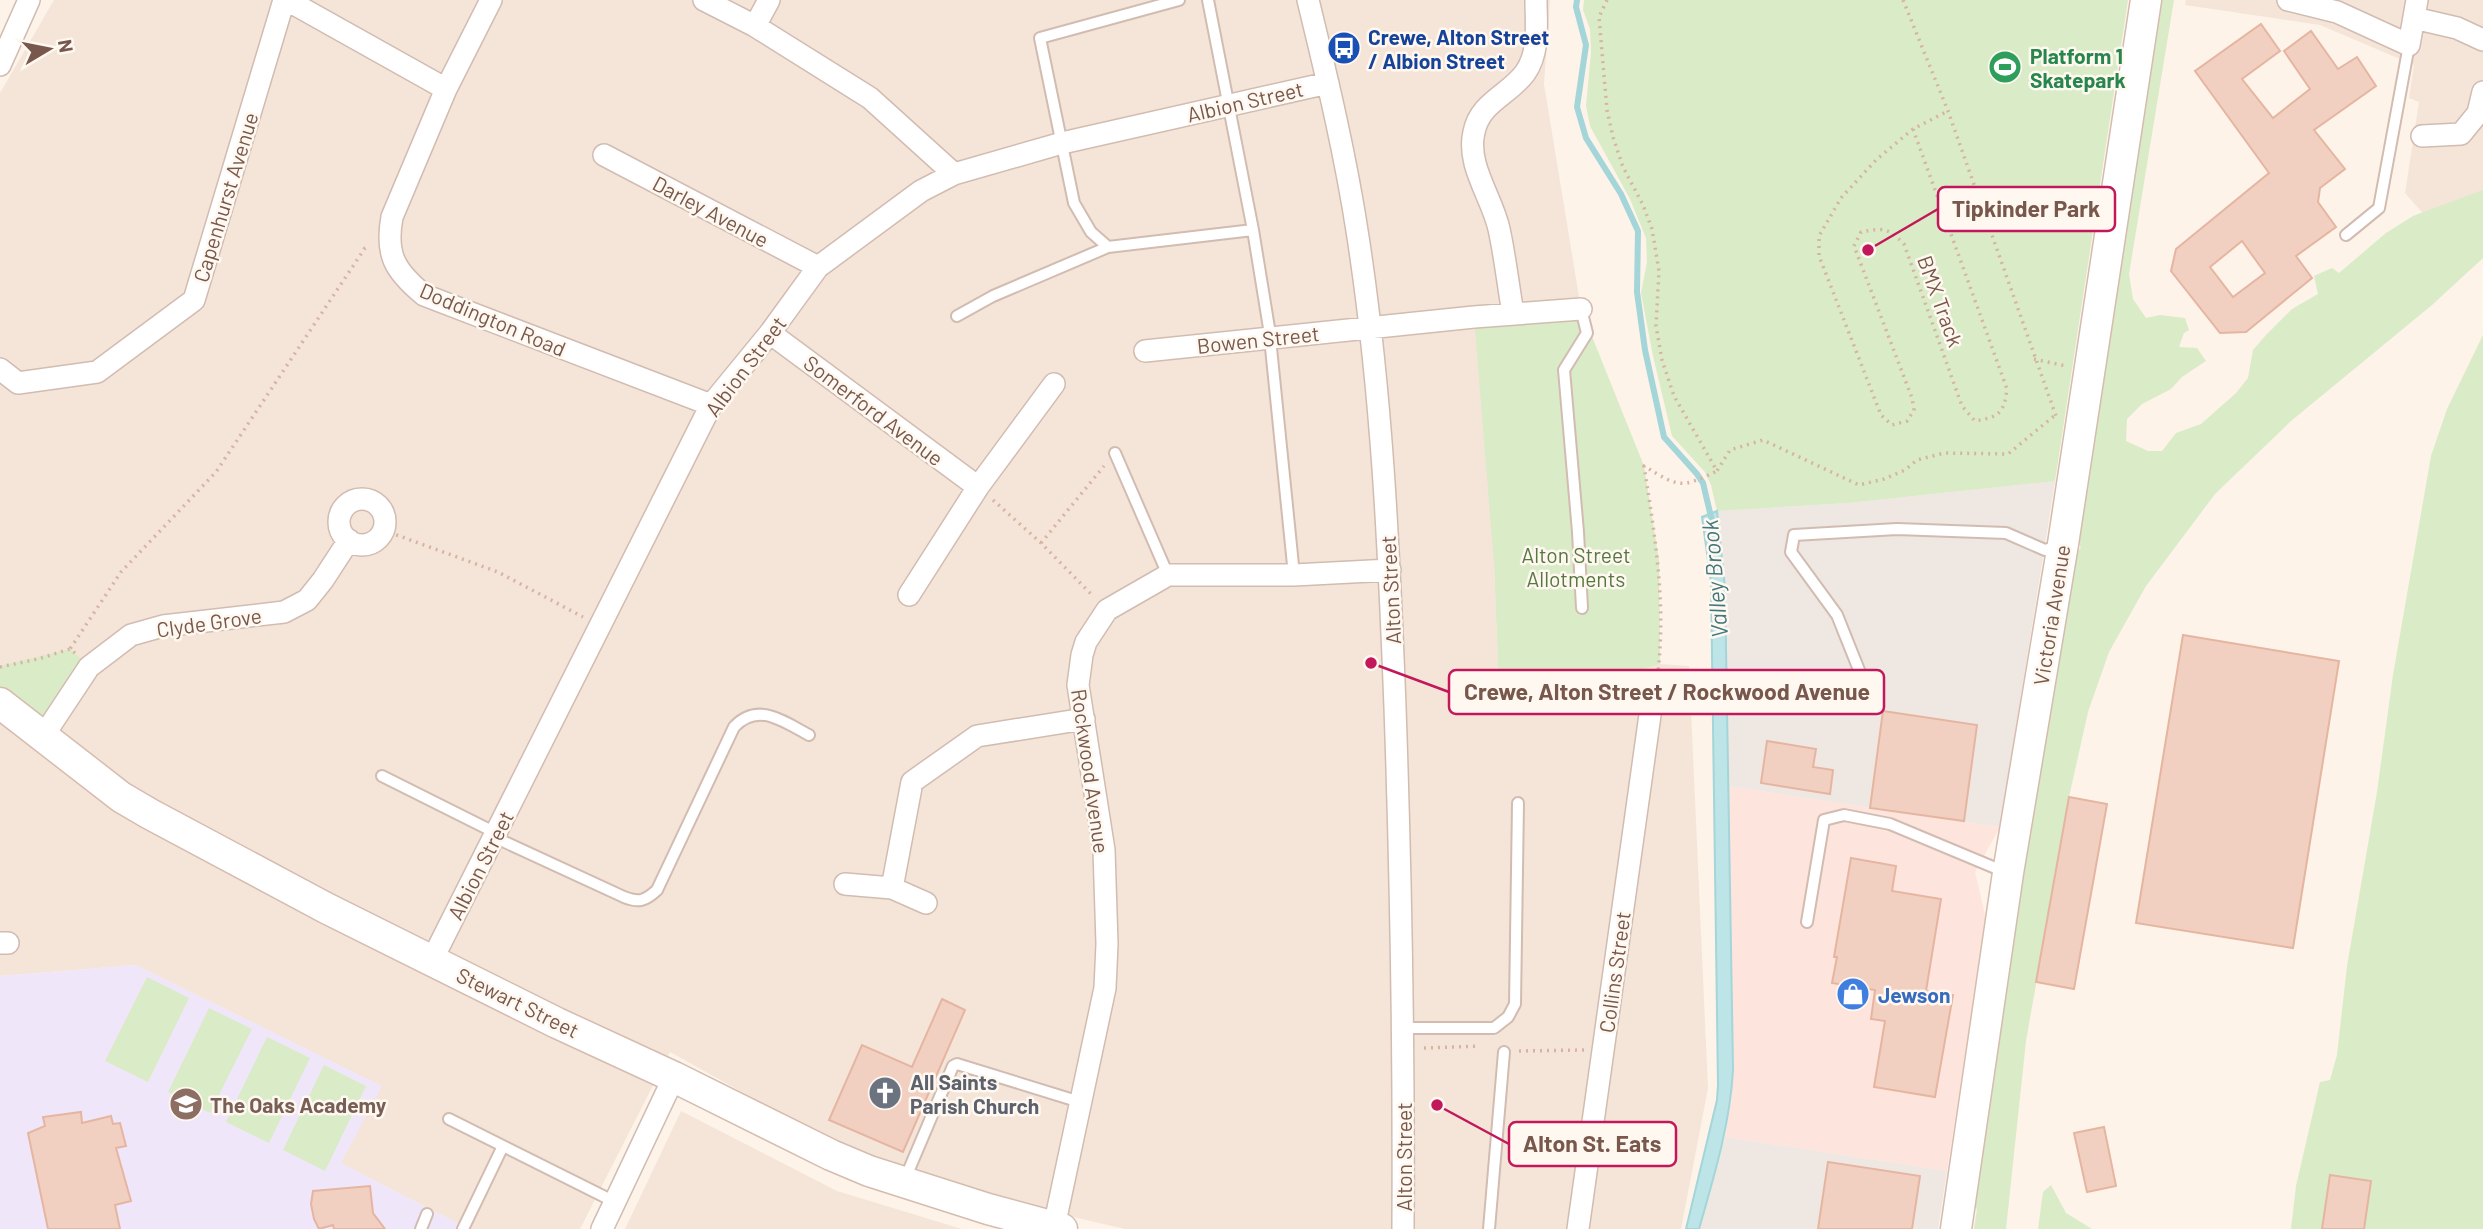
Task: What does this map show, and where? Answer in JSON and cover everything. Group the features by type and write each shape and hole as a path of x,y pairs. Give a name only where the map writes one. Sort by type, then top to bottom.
{"street":[{"path":"0,65 29,0"},
{"path":"285,0 446,89"},
{"name":"Capenhurst Avenue","path":"0,369 18,383 97,372 194,300 285,0"},
{"path":"388,238 392,217 446,89 491,0"},
{"path":"704,0 755,26 870,98 954,174"},
{"path":"755,26 769,0"},
{"name":"Alton Street","path":"1308,0 1328,83 1358,233 1380,417 1390,570 1404,1038 1403,1229"},
{"path":"1513,313 1496,217 1475,163 1474,132 1480,115 1525,73 1531,61 1535,46 1536,0"},
{"name":"Victoria Avenue","path":"1956,1229 2008,873 2062,553 2067,420 2090,369 2146,0"},
{"path":"2288,0 2337,12 2409,45 2415,9 2483,40"},
{"name":"Albion Street","path":"432,960 711,405 771,333 818,267 920,191 954,174 1062,143 1328,83"},
{"path":"2422,136 2461,134 2478,113 2483,92"},
{"name":"Darley Avenue","path":"604,155 818,267"},
{"name":"Doddington Road","path":"388,238 391,257 403,278 424,295 711,405"},
{"name":"Bowen Street","path":"1145,351 1513,313 1581,309"},
{"name":"Somerford Avenue","path":"771,333 978,487"},
{"path":"909,594 978,487 1054,384"},
{"path":"362,499 379,506 385,520 383,530 377,539 363,545 349,540 339,522 343,510 354,500 362,499"},
{"name":"Clyde Grove","path":"42,738 89,667 131,635 153,629 284,612 307,600 349,540"},
{"name":"Rockwood Avenue","path":"1058,1228 1080,1102 1105,988 1107,944 1104,850 1078,685 1082,655 1094,628 1107,610 1168,575 1294,575 1390,570"},
{"name":"Stewart Street","path":"2,710 121,797 150,814 326,908 557,1023 674,1077 831,1155 904,1183 1058,1228"},
{"name":"Collins Street","path":"1578,1229 1650,715"},
{"path":"892,888 912,782 977,736 1084,719"},
{"path":"845,884 892,888 926,903"},
{"path":"602,1229 674,1077"}],"lane":[{"path":"1108,247 1091,232 1074,203 1040,38 1179,0"},
{"path":"1208,0 1254,230 1269,338 1294,575"},
{"path":"2346,235 2379,208 2409,45"},
{"path":"957,316 993,296 1108,247 1254,230"},
{"path":"1581,309 1587,332 1564,370 1582,608"},
{"path":"1115,453 1168,575"},
{"path":"1867,690 1838,615 1791,552 1794,535 1897,529 2006,533 2045,550 2062,553"},
{"path":"382,776 495,835 636,902 646,900 657,890 734,727 740,720 754,715 770,715 809,735"},
{"path":"1404,1038 1494,1028 1508,1017 1515,1004 1518,803"},
{"path":"1807,922 1824,820 1844,815 1890,824 2008,873"},
{"path":"1489,1229 1504,1052"},
{"path":"904,1183 953,1066 1080,1102"},
{"path":"449,1119 614,1202"},
{"path":"463,1229 503,1146"},
{"path":"421,1229 427,1214"}],"path":[{"path":"1607,0 1599,17 1607,110 1623,167 1652,229 1659,271 1656,326 1662,360 1674,396 1717,471"},
{"path":"1650,715 1660,664 1659,560 1644,466 1675,484 1692,483 1717,471 1730,450 1763,440 1859,485 1884,479 1905,470 1917,460 1944,453 2008,454 2067,420 2034,359 1948,111 1903,0"},
{"path":"1913,129 1948,111"},
{"name":"BMX Track","path":"1913,129 2007,389 2005,407 1993,418 1975,421 1962,407 1904,244 1890,230 1876,229 1861,232 1854,246 1912,398 1914,411 1907,421 1892,425 1886,420 1881,415 1819,256 1819,236 1841,198 1877,160 1913,129"},
{"path":"0,667 70,649 121,572 216,472 365,248 388,238"},
{"path":"2034,359 2090,369"},
{"path":"1041,543 1115,453"},
{"path":"978,487 1041,543 1107,610"},
{"path":"383,530 498,572 601,625"},
{"path":"70,649 89,667"},
{"path":"1404,1038 1497,1045 1504,1052 1603,1049"}],"shaded area":[{"path":"54,0 1550,0 1544,84 1581,309 1494,564 1500,714 1660,664 1689,666 1708,1088 1681,1229 1125,1229 942,1186 828,1140 670,1052 580,1229 457,1229 459,1224 340,1163 381,1086 136,965 0,976 0,93"},
{"path":"2186,0 2483,0 2483,218 2448,242 2405,193 2419,102 2409,98 2414,65 2320,25 2185,5"},
{"path":"2055,481 2000,827 1727,786 1725,588 1717,511 1848,503"},
{"name":"Jewson","path":"1727,786 2000,827 1975,872 1986,919 1947,1171 1725,1137 1733,1070"},
{"name":"The Oaks Academy","path":"136,965 382,1086 341,1163 459,1224 457,1229 0,1229 0,976"},
{"path":"681,1111 837,1191 962,1229 625,1229"},
{"path":"1725,1137 1947,1171 1938,1229 1699,1229"}],"green space":[{"path":"1584,0 2128,0 2055,481 1848,503 1717,511 1705,472 1672,436 1641,293 1647,262 1646,238 1630,199 1590,126 1586,106 1591,52 1590,29 1583,10"},
{"path":"2155,0 2174,0 2129,274 2133,299 2146,318 2160,315 2185,318 2189,330 2184,333 2179,347 2197,348 2206,361 2182,377 2171,389 2142,404 2127,419 2126,441 2148,451 2162,451 2176,433 2201,424 2236,393 2248,378 2253,350 2266,335 2292,309 2318,294 2314,276 2332,268 2339,273 2386,233 2413,216 2483,190 2483,258 2432,305 2291,421 2215,494 2146,586 2109,652 2088,712 2069,797 2026,1041 2006,1229 1974,1229 1977,1209 1968,1202 2073,553 2081,548 2073,530"},
{"name":"Alton Street Allotments","path":"1581,309 1644,466 1659,560 1660,664 1500,714 1494,564 1474,317"},
{"path":"2483,335 2483,1229 2291,1229 2296,1186 2320,1082 2330,1080 2337,1055 2347,966 2431,456 2447,409"},
{"path":"70,649 89,667 46,731 0,693 0,666"},
{"path":"147,977 189,998 148,1082 105,1061"},
{"path":"209,1008 252,1029 210,1113 168,1092"},
{"path":"267,1037 310,1058 269,1143 226,1122"},
{"path":"324,1065 366,1086 325,1171 283,1150"},
{"path":"2051,1185 2066,1213 2092,1229 2038,1229 2043,1192"}],"water":[{"path":"1717,511 1725,588 1733,1070 1725,1131 1699,1229 1686,1229 1717,1100 1718,1085 1711,582 1702,517"}],"building":[{"path":"2261,24 2280,51 2242,79 2273,118 2310,89 2284,51 2311,31 2338,69 2357,57 2376,86 2314,130 2345,169 2320,188 2318,202 2336,227 2296,256 2312,278 2246,332 2220,333 2171,271 2176,249 2269,173 2195,71","holes":["2242,241 2265,273 2233,297 2210,267"]},
{"path":"2183,635 2339,661 2293,948 2136,923"},
{"path":"1883,711 1977,725 1964,821 1870,808"},
{"path":"1767,741 1816,749 1813,767 1833,770 1830,794 1761,783"},
{"path":"2069,797 2107,804 2074,989 2036,982"},
{"path":"1851,858 1896,866 1892,891 1941,899 1926,991 1953,995 1935,1097 1874,1087 1885,1021 1871,1019 1875,990 1832,983"},
{"name":"All Saints Parish Church","path":"942,999 965,1010 903,1152 829,1120 862,1045 912,1067"},
{"path":"81,1112 82,1123 111,1116 113,1124 120,1123 126,1146 116,1148 131,1201 115,1205 120,1229 48,1229 28,1133 45,1126 43,1117"},
{"path":"2104,1127 2116,1186 2087,1192 2074,1133"},
{"path":"1828,1162 1920,1176 1912,1229 1818,1229"},
{"path":"2330,1175 2371,1181 2364,1229 2322,1229"},
{"path":"370,1186 373,1213 385,1229 334,1229 333,1225 319,1229 311,1204 313,1191"}],"waterway":[{"name":"Valley Brook","path":"1577,0 1576,7 1586,45 1577,107 1586,138 1621,194 1638,231 1637,292 1645,350 1664,437 1703,483 1712,521"}],"place":[{"name":"Crewe, Alton Street / Albion Street","path":"1344,48"},
{"name":"Platform 1 Skatepark","path":"2005,67"},
{"name":"Tipkinder Park","path":"1868,250"},
{"name":"Crewe, Alton Street / Rockwood Avenue","path":"1371,663"},
{"name":"Jewson","path":"1853,994"},
{"name":"All Saints Parish Church","path":"885,1093"},
{"name":"The Oaks Academy","path":"186,1104"},
{"name":"Alton St. Eats","path":"1437,1105"}]}
